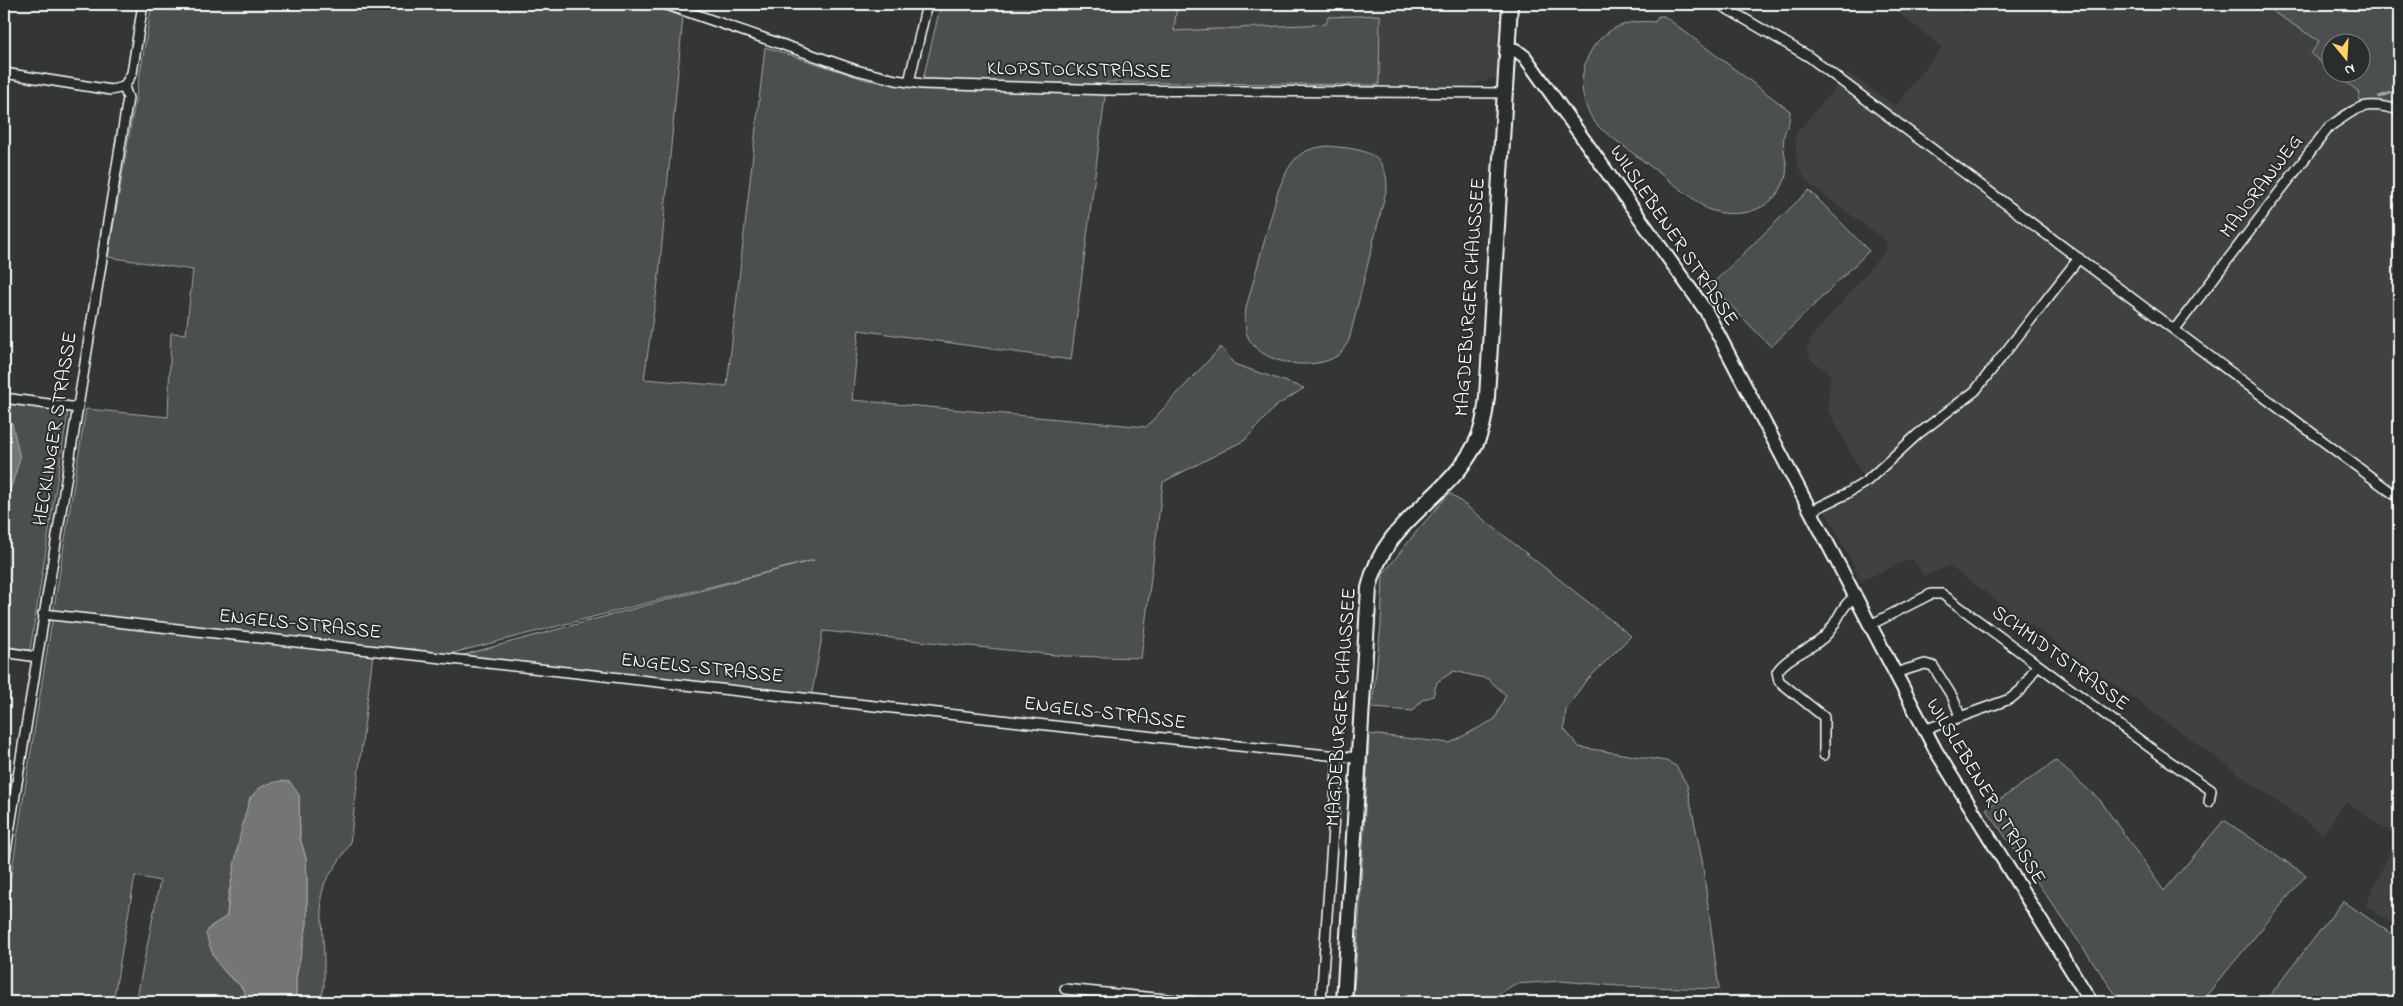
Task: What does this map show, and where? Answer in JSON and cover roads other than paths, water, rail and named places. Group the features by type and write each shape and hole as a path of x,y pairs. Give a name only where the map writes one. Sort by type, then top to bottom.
{"main road":[{"name":"MAGDEBURGER CHAUSSEE","path":"1344,1002 1366,606 1372,573 1383,550 1399,528 1470,454 1480,434 1484,419 1510,4"}],"street":[{"name":"HECKLINGER STRASSE","path":"4,863 128,98 124,87 132,73 143,4"},
{"name":"KLOPSTOCKSTRASSE","path":"665,4 856,70 909,82 968,87 1099,90 1504,93"},
{"path":"909,82 927,4"},
{"path":"1719,4 1808,56 2399,498"},
{"name":"WILSLEBENER STRASSE","path":"1507,48 1516,50 1525,57 1691,287 1720,337 1953,783 2091,1002"},
{"path":"4,73 111,90 124,87"},
{"name":"MAJORANWEG","path":"2175,329 2329,128 2360,105 2388,107 2399,110"},
{"path":"1811,511 1846,494 1867,481 1918,434 1975,391 2079,258"},
{"path":"4,398 78,408"},
{"name":"SCHMIDTSTRASSE","path":"1870,625 1937,592 1942,594 2211,790 2209,802"},
{"path":"1824,754 1824,717 1779,681 1777,672 1788,660 1827,635 1845,606 1855,597"},
{"name":"ENGELS-STRASSE","path":"44,614 1358,758"},
{"path":"4,652 37,657"},
{"path":"1895,673 1925,664 1934,666 1953,698 1960,716"},
{"path":"1926,733 1960,716 2010,699 2021,690 2038,664"},
{"path":"1321,1002 1338,756"},
{"path":"1065,989 1196,1002"}],"waterway":[{"path":"2379,97 2399,90"}]}
